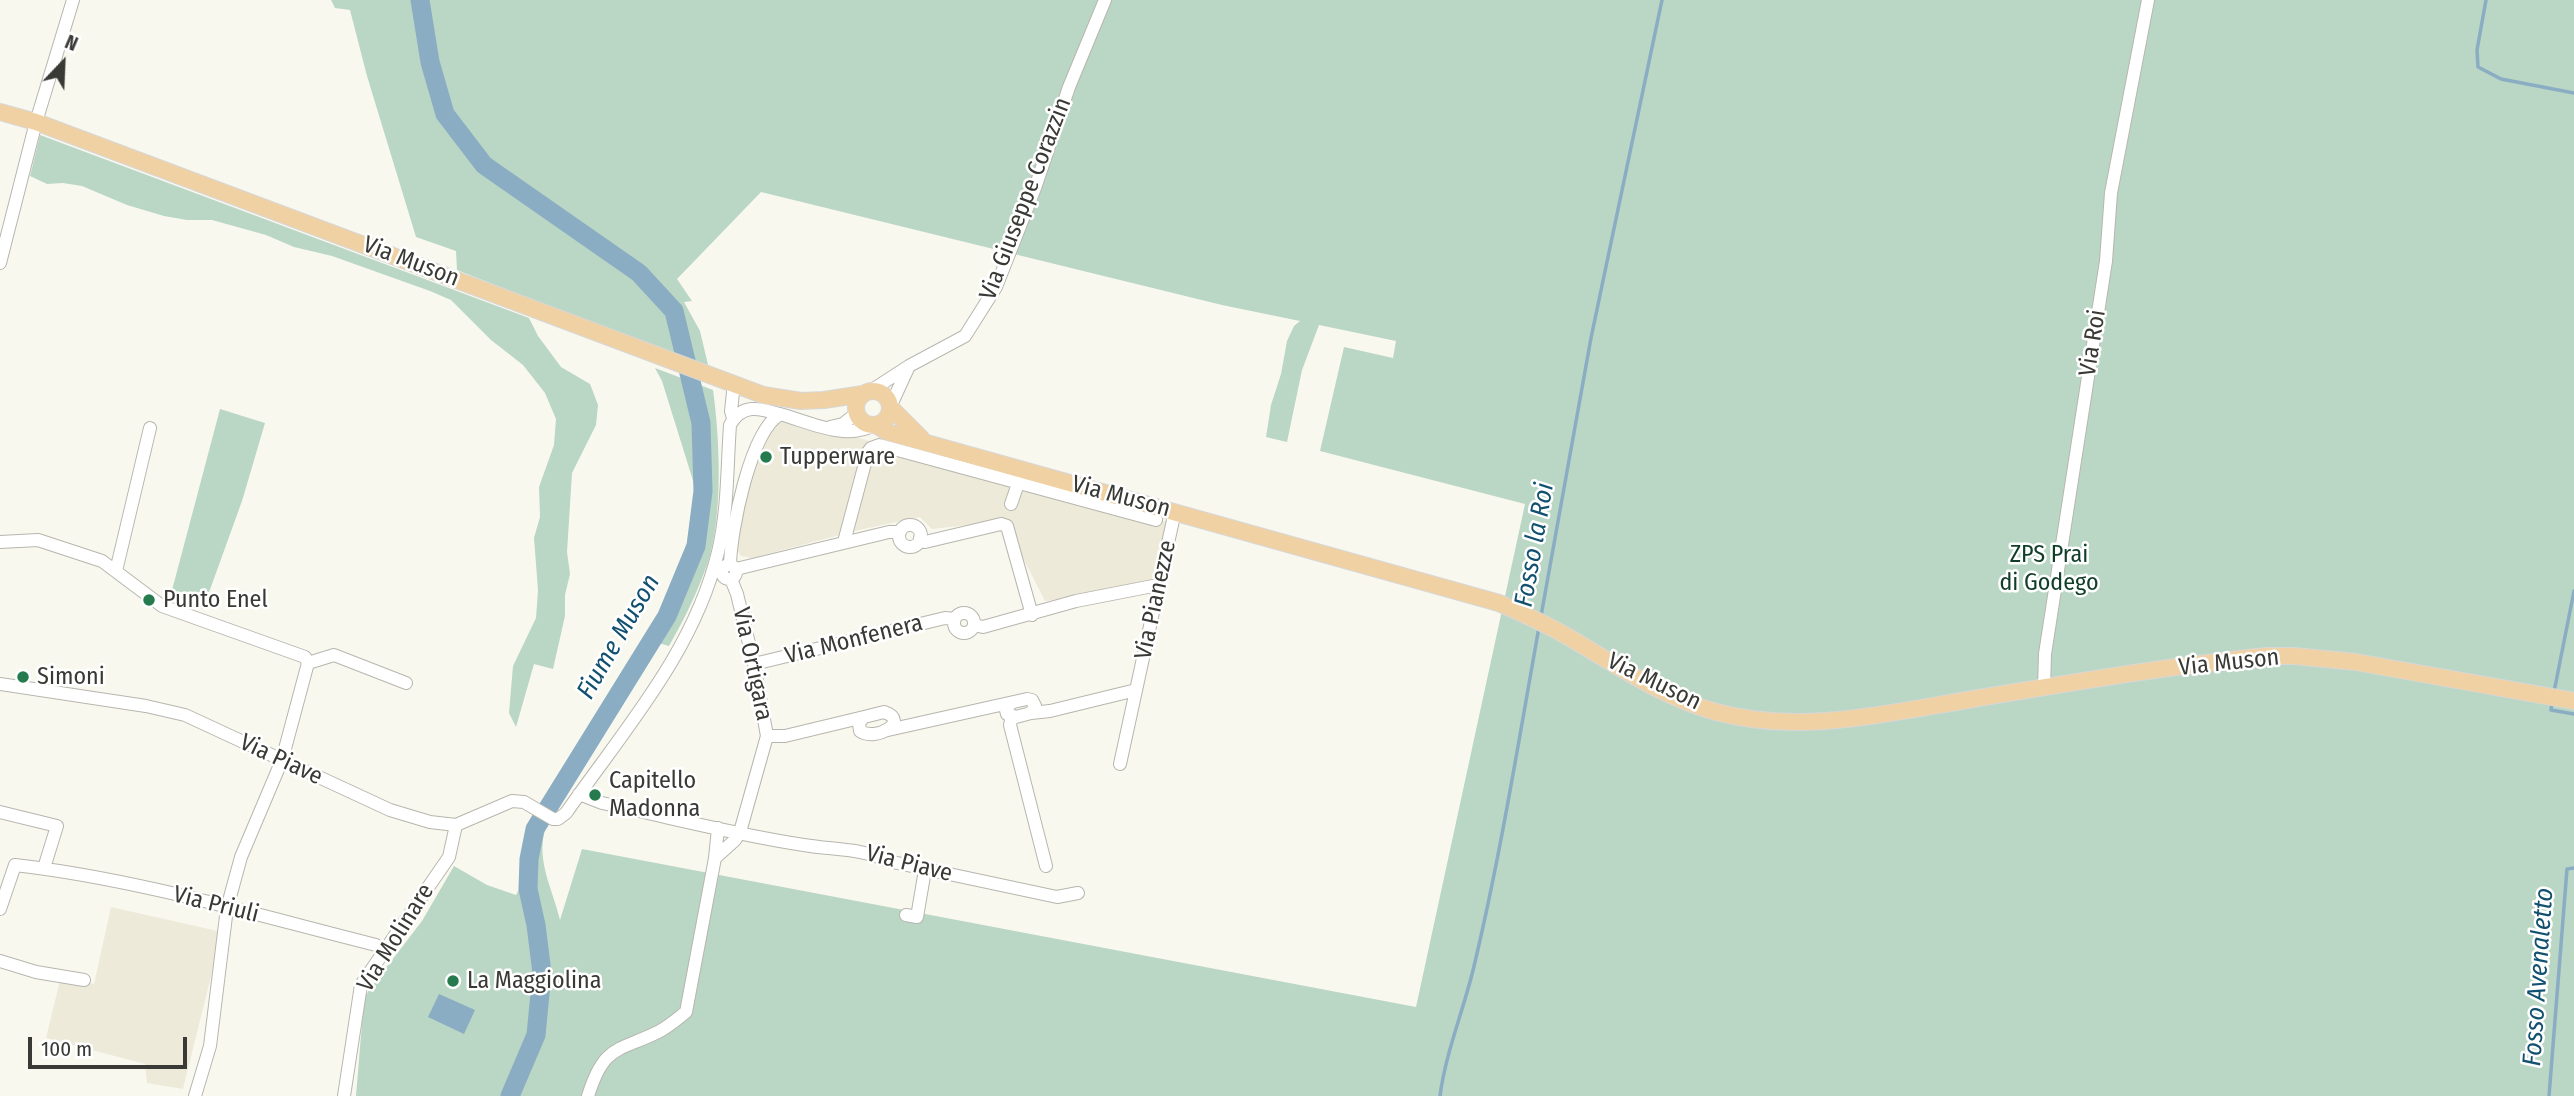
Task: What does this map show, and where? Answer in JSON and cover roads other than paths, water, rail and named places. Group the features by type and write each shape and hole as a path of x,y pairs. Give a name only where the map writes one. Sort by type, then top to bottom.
{"main road":[{"name":"Via Muson","path":"0,112 36,122 763,395 785,400 824,401 867,392 883,393 916,436 927,443"},
{"path":"857,412 857,401 867,392"},
{"name":"Via Muson","path":"824,401 857,412 865,423 887,432 927,443 1020,476 1123,504 1175,511 1499,603 1550,626 1671,696 1717,712 1770,722 1846,720 2240,659 2294,656 2356,662 2568,699"},
{"path":"875,425 887,419 891,406"}],"street":[{"path":"0,263 36,122 73,0"},
{"name":"Via Giuseppe Corazzin","path":"867,392 965,336 982,312 996,287 1035,188 1069,87 1105,0"},
{"name":"Via Roi","path":"2044,688 2045,654 2106,261 2111,193 2148,0"},
{"path":"891,406 909,366"},
{"path":"733,418 731,411 734,383"},
{"path":"456,825 512,801 524,802 553,819 566,813 672,661 702,604 718,552 724,524 730,425 733,418 751,408 830,427 843,433 862,431 875,425"},
{"path":"830,427 843,424 857,412"},
{"path":"779,414 765,427 756,447 732,530 732,571 844,542 900,532 908,525 915,526 920,538 925,542 1005,524"},
{"path":"116,571 150,428"},
{"path":"844,542 867,452 879,446 1020,476 1005,524"},
{"path":"1123,504 1156,520"},
{"name":"Via Pianezze","path":"1120,764 1175,511"},
{"path":"1005,524 1009,529 1032,615"},
{"path":"0,542 38,540 102,561 162,606 305,657 308,663 282,760 241,857 227,908 210,1046 195,1096"},
{"name":"Via Ortigara","path":"732,571 754,664 767,736 740,832"},
{"name":"Via Monfenera","path":"754,664 945,618 955,619 955,627 959,632 970,631 975,625 983,627 1076,601 1158,585"},
{"path":"308,663 334,655 406,683"},
{"name":"Via Piave","path":"0,684 146,706 185,715 390,810 429,822 456,825"},
{"name":"Via Pianezze","path":"1006,709 1027,699 1032,700 1033,710 1050,711 1136,690"},
{"path":"857,722 864,734 869,735 895,725 1006,709 1046,866"},
{"path":"767,736 785,736 857,722 884,712 891,715 895,725"},
{"name":"Via Piave","path":"579,794 602,803 718,828 804,845 872,853 888,862 1057,897 1078,893"},
{"path":"0,812 57,827 44,868"},
{"name":"Via Molinare","path":"344,1096 361,985 449,857 456,825"},
{"path":"588,1096 594,1076 607,1057 620,1047 660,1032 686,1012 715,860 718,828"},
{"path":"715,860 740,832"},
{"name":"Via Priuli","path":"1,901 15,865 70,871 376,945 384,951"},
{"path":"906,915 917,917 925,870"},
{"path":"0,961 36,972 84,981"}],"water":[{"path":"439,994 475,1010 464,1034 428,1017"}],"waterway":[{"name":"Fiume Muson","path":"420,0 430,62 445,114 484,165 639,273 674,311 701,423 703,491 696,546 667,616 535,829 529,859 528,889 542,973 536,1035 510,1096"},
{"name":"Fosso la Roi","path":"1541,616 1591,338 1662,0"},
{"path":"2486,0 2477,50 2478,67 2501,79 2574,93"},
{"path":"2554,692 2574,591"},
{"name":"Fosso la Roi","path":"1440,1096 1484,921 1539,627"},
{"path":"2552,703 2551,710 2574,714"},
{"name":"Fosso Avenaletto","path":"2549,1096 2567,869 2574,868"}],"place":[{"name":"Tupperware","path":"766,457"},
{"name":"Punto Enel","path":"149,600"},
{"name":"Simoni","path":"23,677"},
{"name":"Capitello Madonna","path":"595,795"},
{"name":"La Maggiolina","path":"453,981"}],"park label":[{"name":"ZPS Prai di Godego","path":"2049,569"}]}
